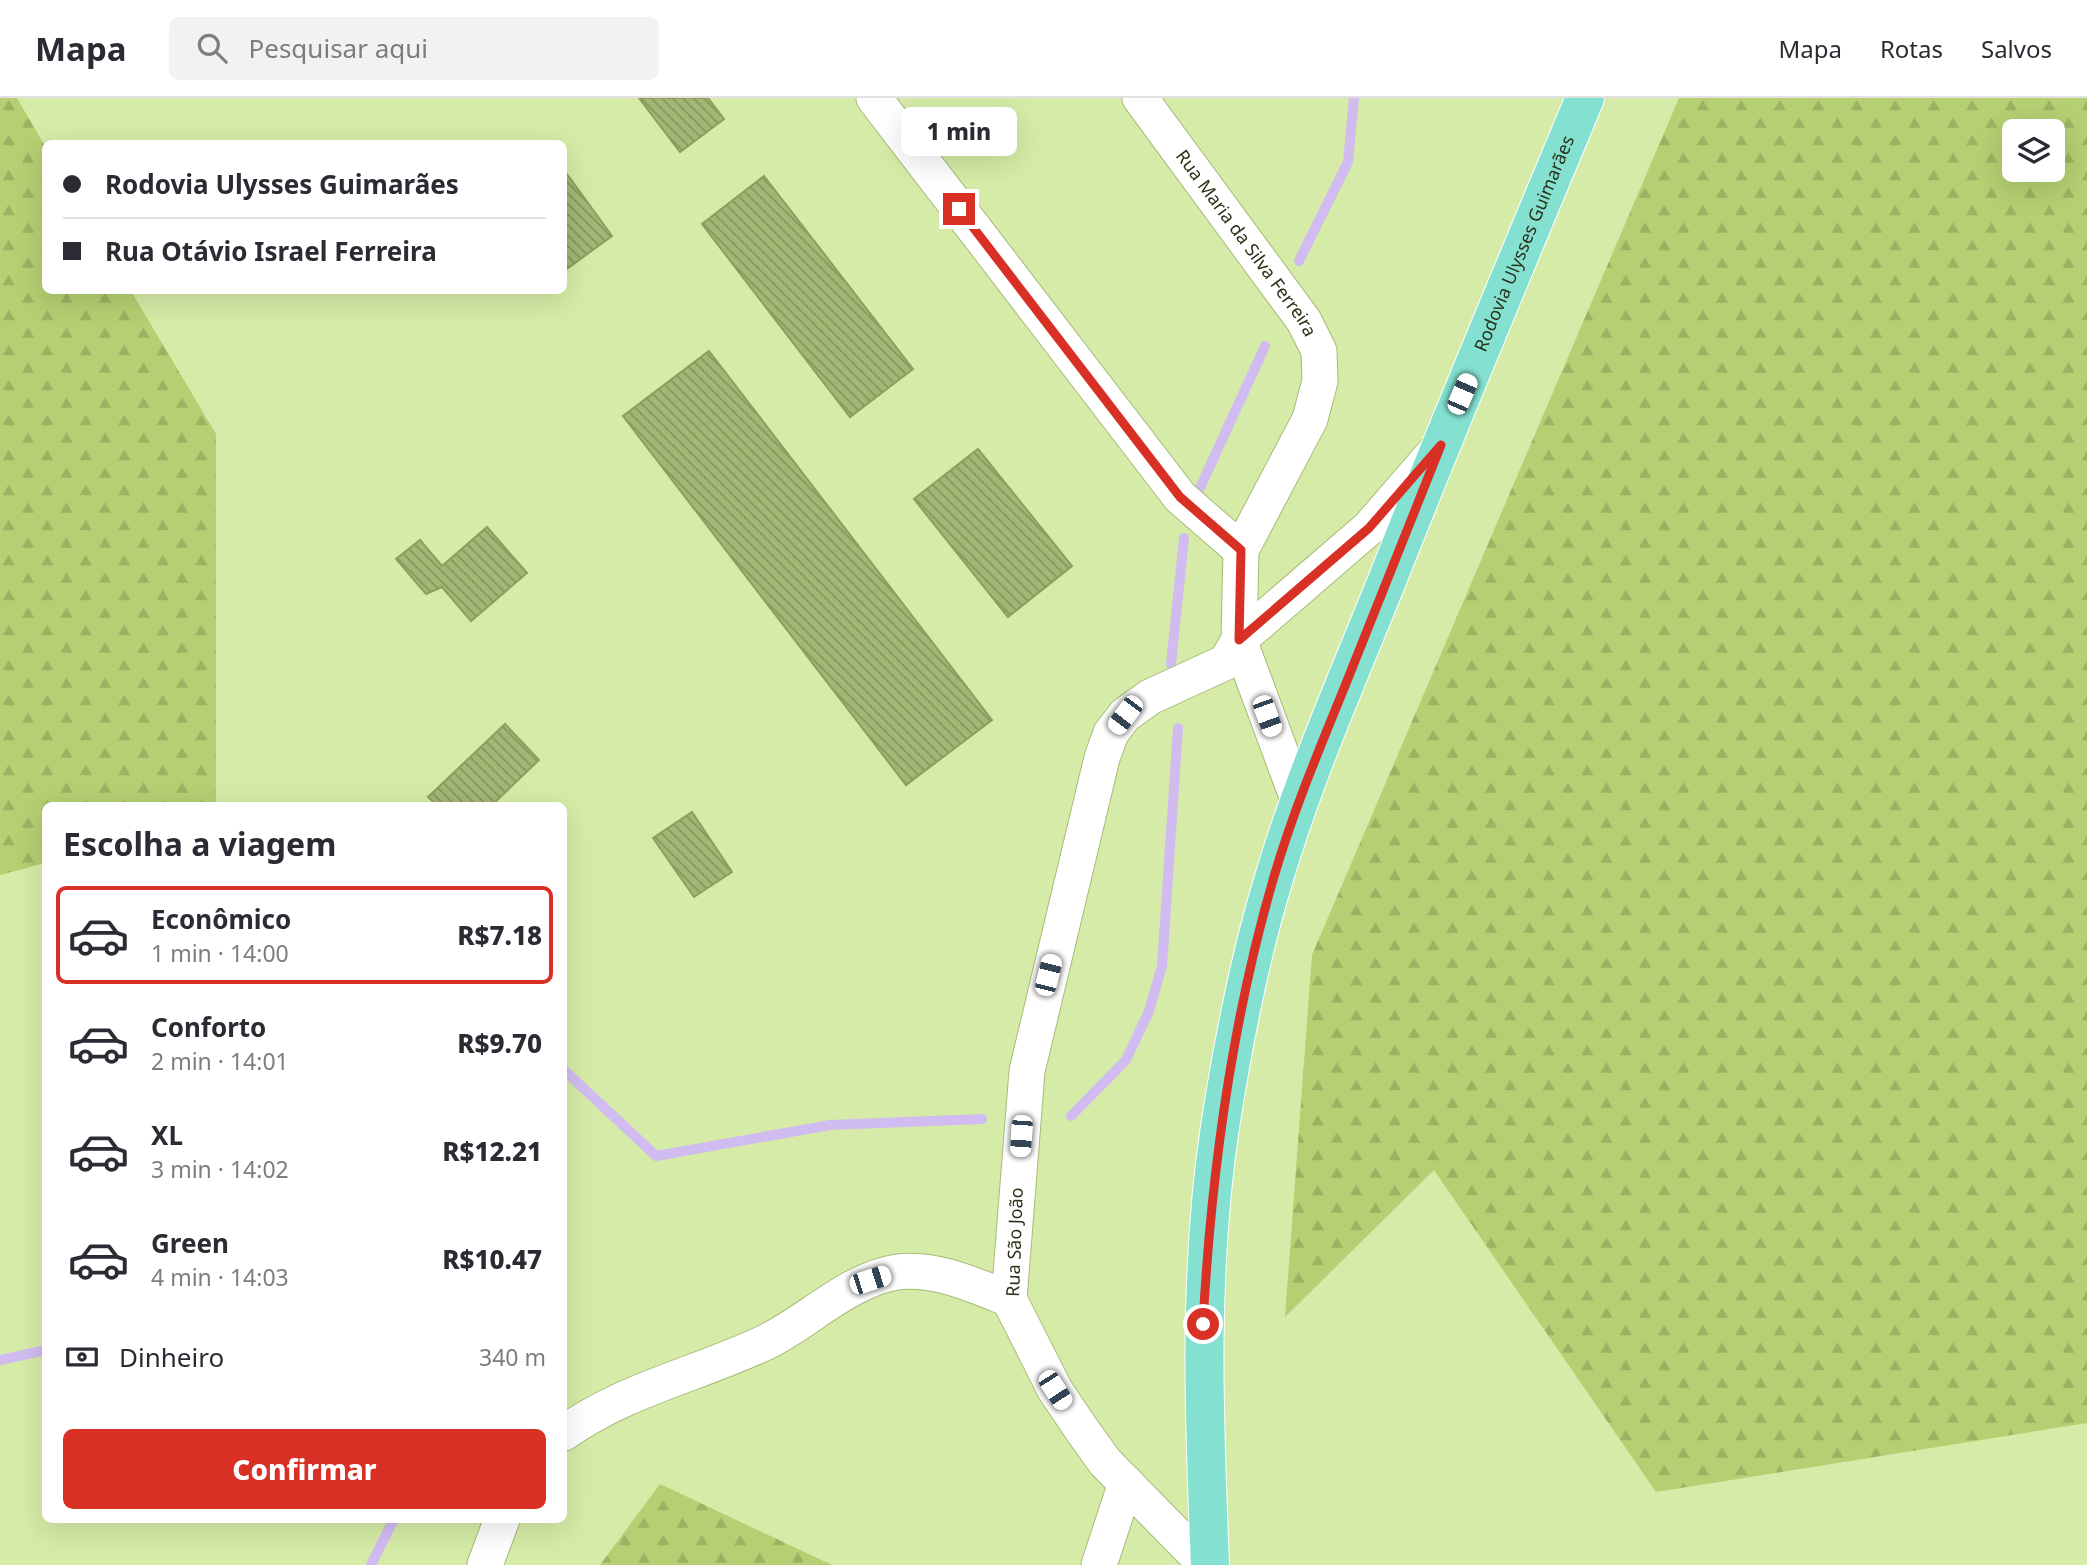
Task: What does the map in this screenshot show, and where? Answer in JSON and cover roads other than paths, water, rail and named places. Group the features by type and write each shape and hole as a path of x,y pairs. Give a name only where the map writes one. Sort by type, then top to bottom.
{"highway":[{"name":"Rodovia Ulysses Guimarães","path":"1208,1565 1203,1324 1208,1220 1220,1128 1246,988 1273,880 1299,802 1441,445 1585,98"}],"street":[{"path":"874,98 1180,497 1241,550 1239,640 1299,802"},
{"name":"Rua Maria da Silva Ferreira","path":"1140,98 1304,321 1319,351 1320,381 1310,419 1241,550"},
{"name":"Rua São João","path":"1208,1565 1105,1462 1055,1390 1009,1299 1027,1071 1102,758 1111,733 1125,715 1150,697 1226,662 1239,640 1369,528 1441,445"},
{"path":"567,1431 586,1417 631,1395 763,1344 870,1280 896,1272 919,1271 941,1275 1009,1299"},
{"path":"1100,1565 1126,1483"},
{"path":"485,1565 501,1523"}],"waterway":[{"path":"1299,261 1348,162 1354,98"},
{"path":"1199,490 1265,346"},
{"path":"1171,664 1184,538"},
{"path":"1071,1116 1126,1060 1149,1011 1162,966 1178,728"},
{"path":"567,1073 656,1156 830,1125 982,1119"},
{"path":"0,1360 42,1351"},
{"path":"371,1565 392,1523"}]}
